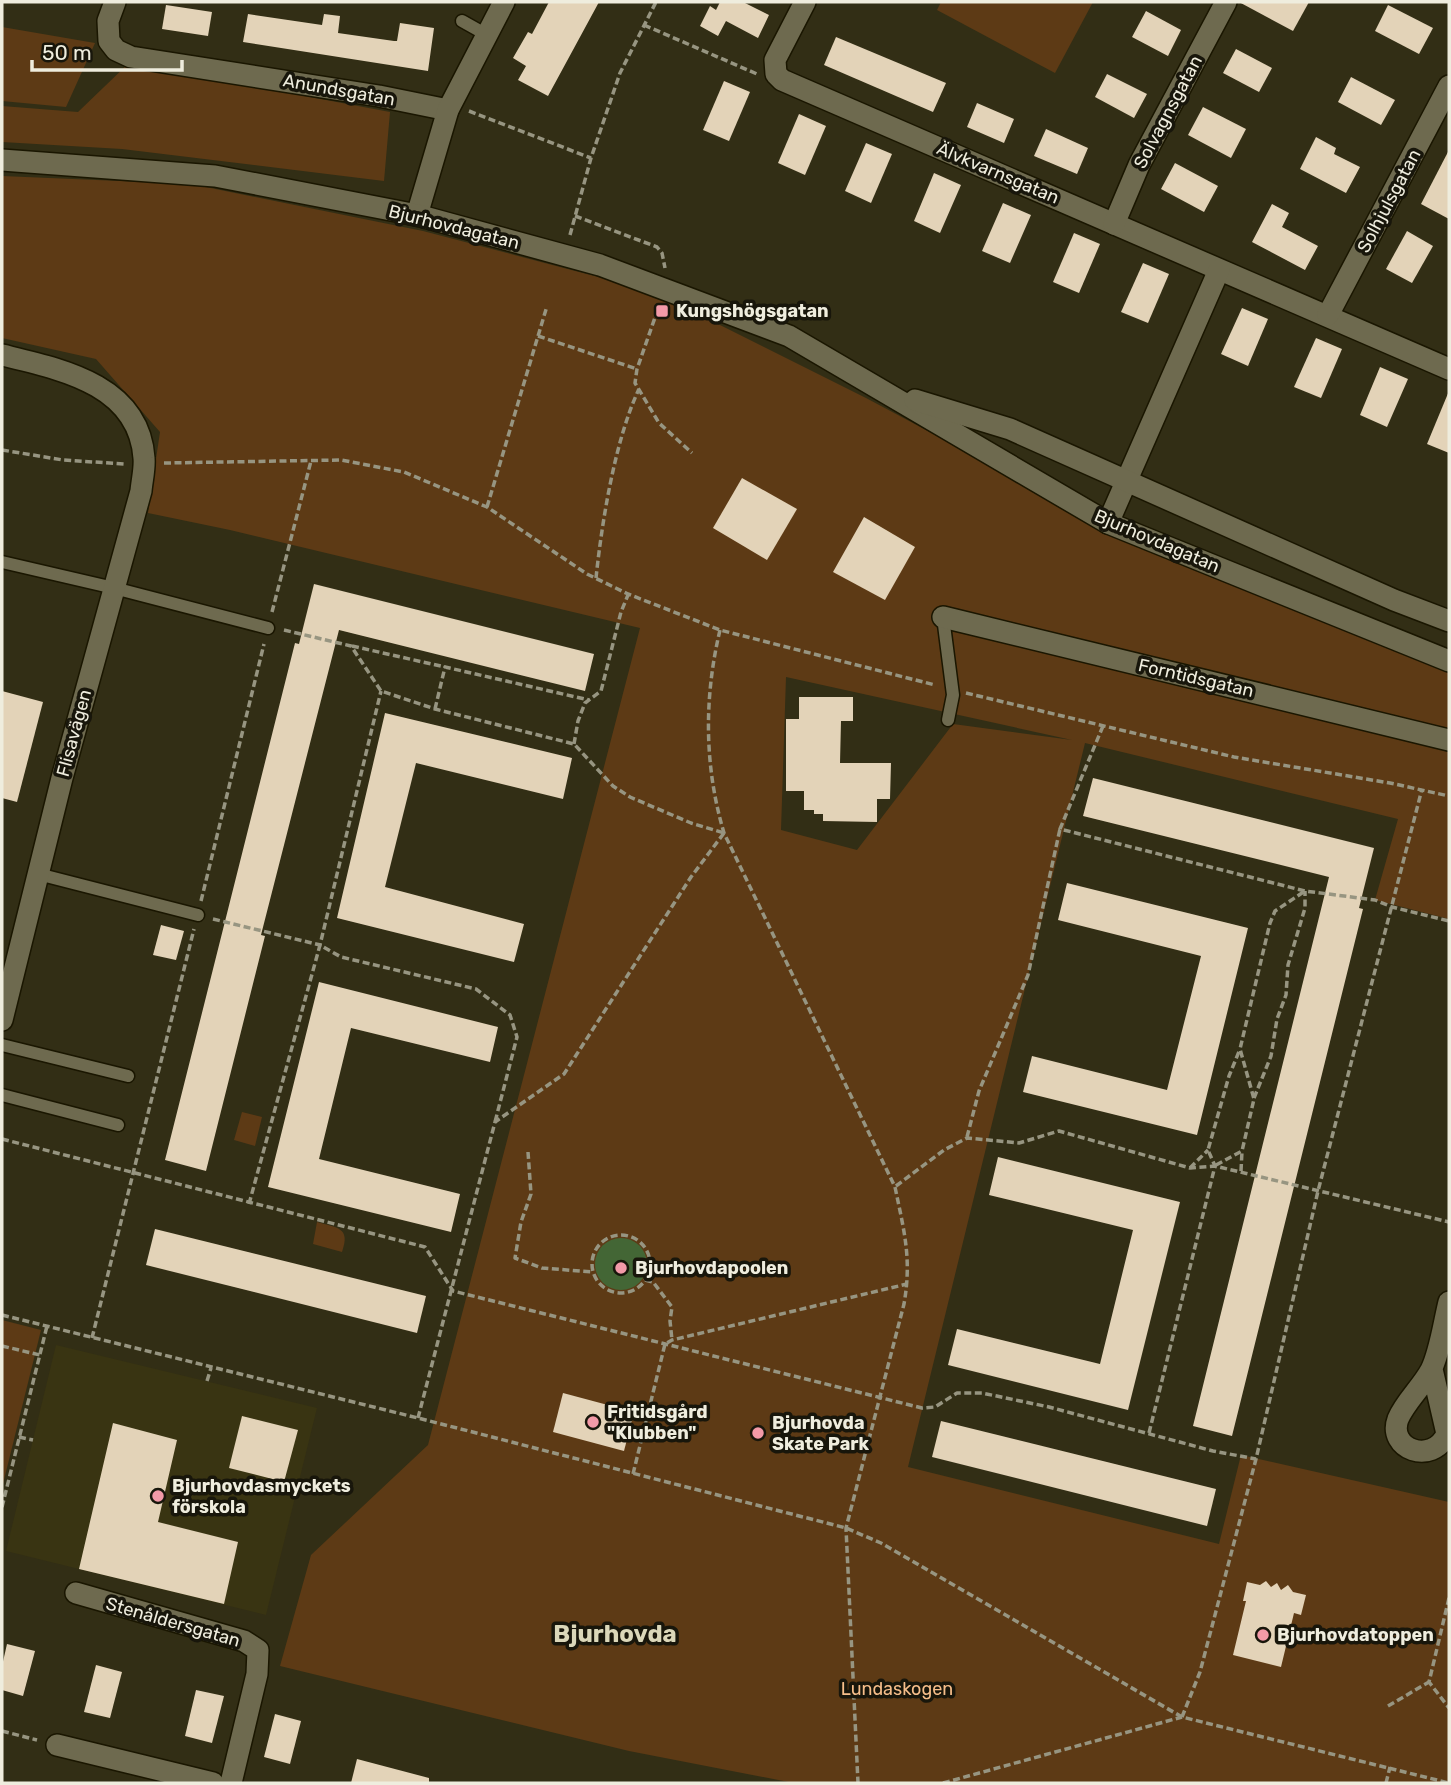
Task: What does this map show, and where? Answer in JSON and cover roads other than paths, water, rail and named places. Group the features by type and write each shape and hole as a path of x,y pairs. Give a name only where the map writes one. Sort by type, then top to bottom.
{"street":[{"name":"Anundsgatan","path":"115,2 108,21 108,41 116,50 131,57 379,96 448,110"},
{"path":"417,215 448,110 504,2"},
{"name":"Älvkvarnsgatan","path":"805,2 775,60 777,74 782,80 1449,369"},
{"name":"Solvagnsgatan","path":"1114,224 1139,165 1226,2"},
{"name":"Solhjulsgatan","path":"1328,315 1449,86"},
{"name":"Bjurhovdagatan","path":"2,159 215,176 417,215 613,269 789,336 1108,523 1449,661"},
{"path":"1108,523 1219,270"},
{"name":"Flisavägen","path":"2,355 64,370 89,381 113,397 133,420 144,459 141,491 38,874 2,1020"},
{"name":"Bjurhovdagatan","path":"880,389 1010,429 1394,600 1449,621"},
{"name":"Forntidsgatan","path":"943,617 1449,740"},
{"path":"1432,1369 1449,1302"},
{"name":"Stenåldersgatan","path":"76,1593 244,1641 258,1650 257,1674 231,1783"},
{"path":"57,1745 213,1783"}],"lane":[{"path":"462,21 487,34"},
{"path":"2,562 268,628"},
{"path":"943,617 952,689 947,720"},
{"path":"38,874 198,915"},
{"path":"2,1045 128,1076"},
{"path":"2,1095 118,1125"}],"place":[{"name":"Kungshögsgatan","path":"662,311"},
{"name":"Bjurhovdapoolen","path":"621,1268"},
{"name":"Fritidsgård \"Klubben\"","path":"593,1422"},
{"name":"Bjurhovda Skate Park","path":"758,1433"},
{"name":"Bjurhovdasmyckets förskola","path":"158,1496"},
{"name":"Bjurhovdatoppen","path":"1263,1635"}],"district":[{"name":"Bjurhovda","path":"615,1634"}],"park label":[{"name":"Lundaskogen","path":"897,1689"}]}
